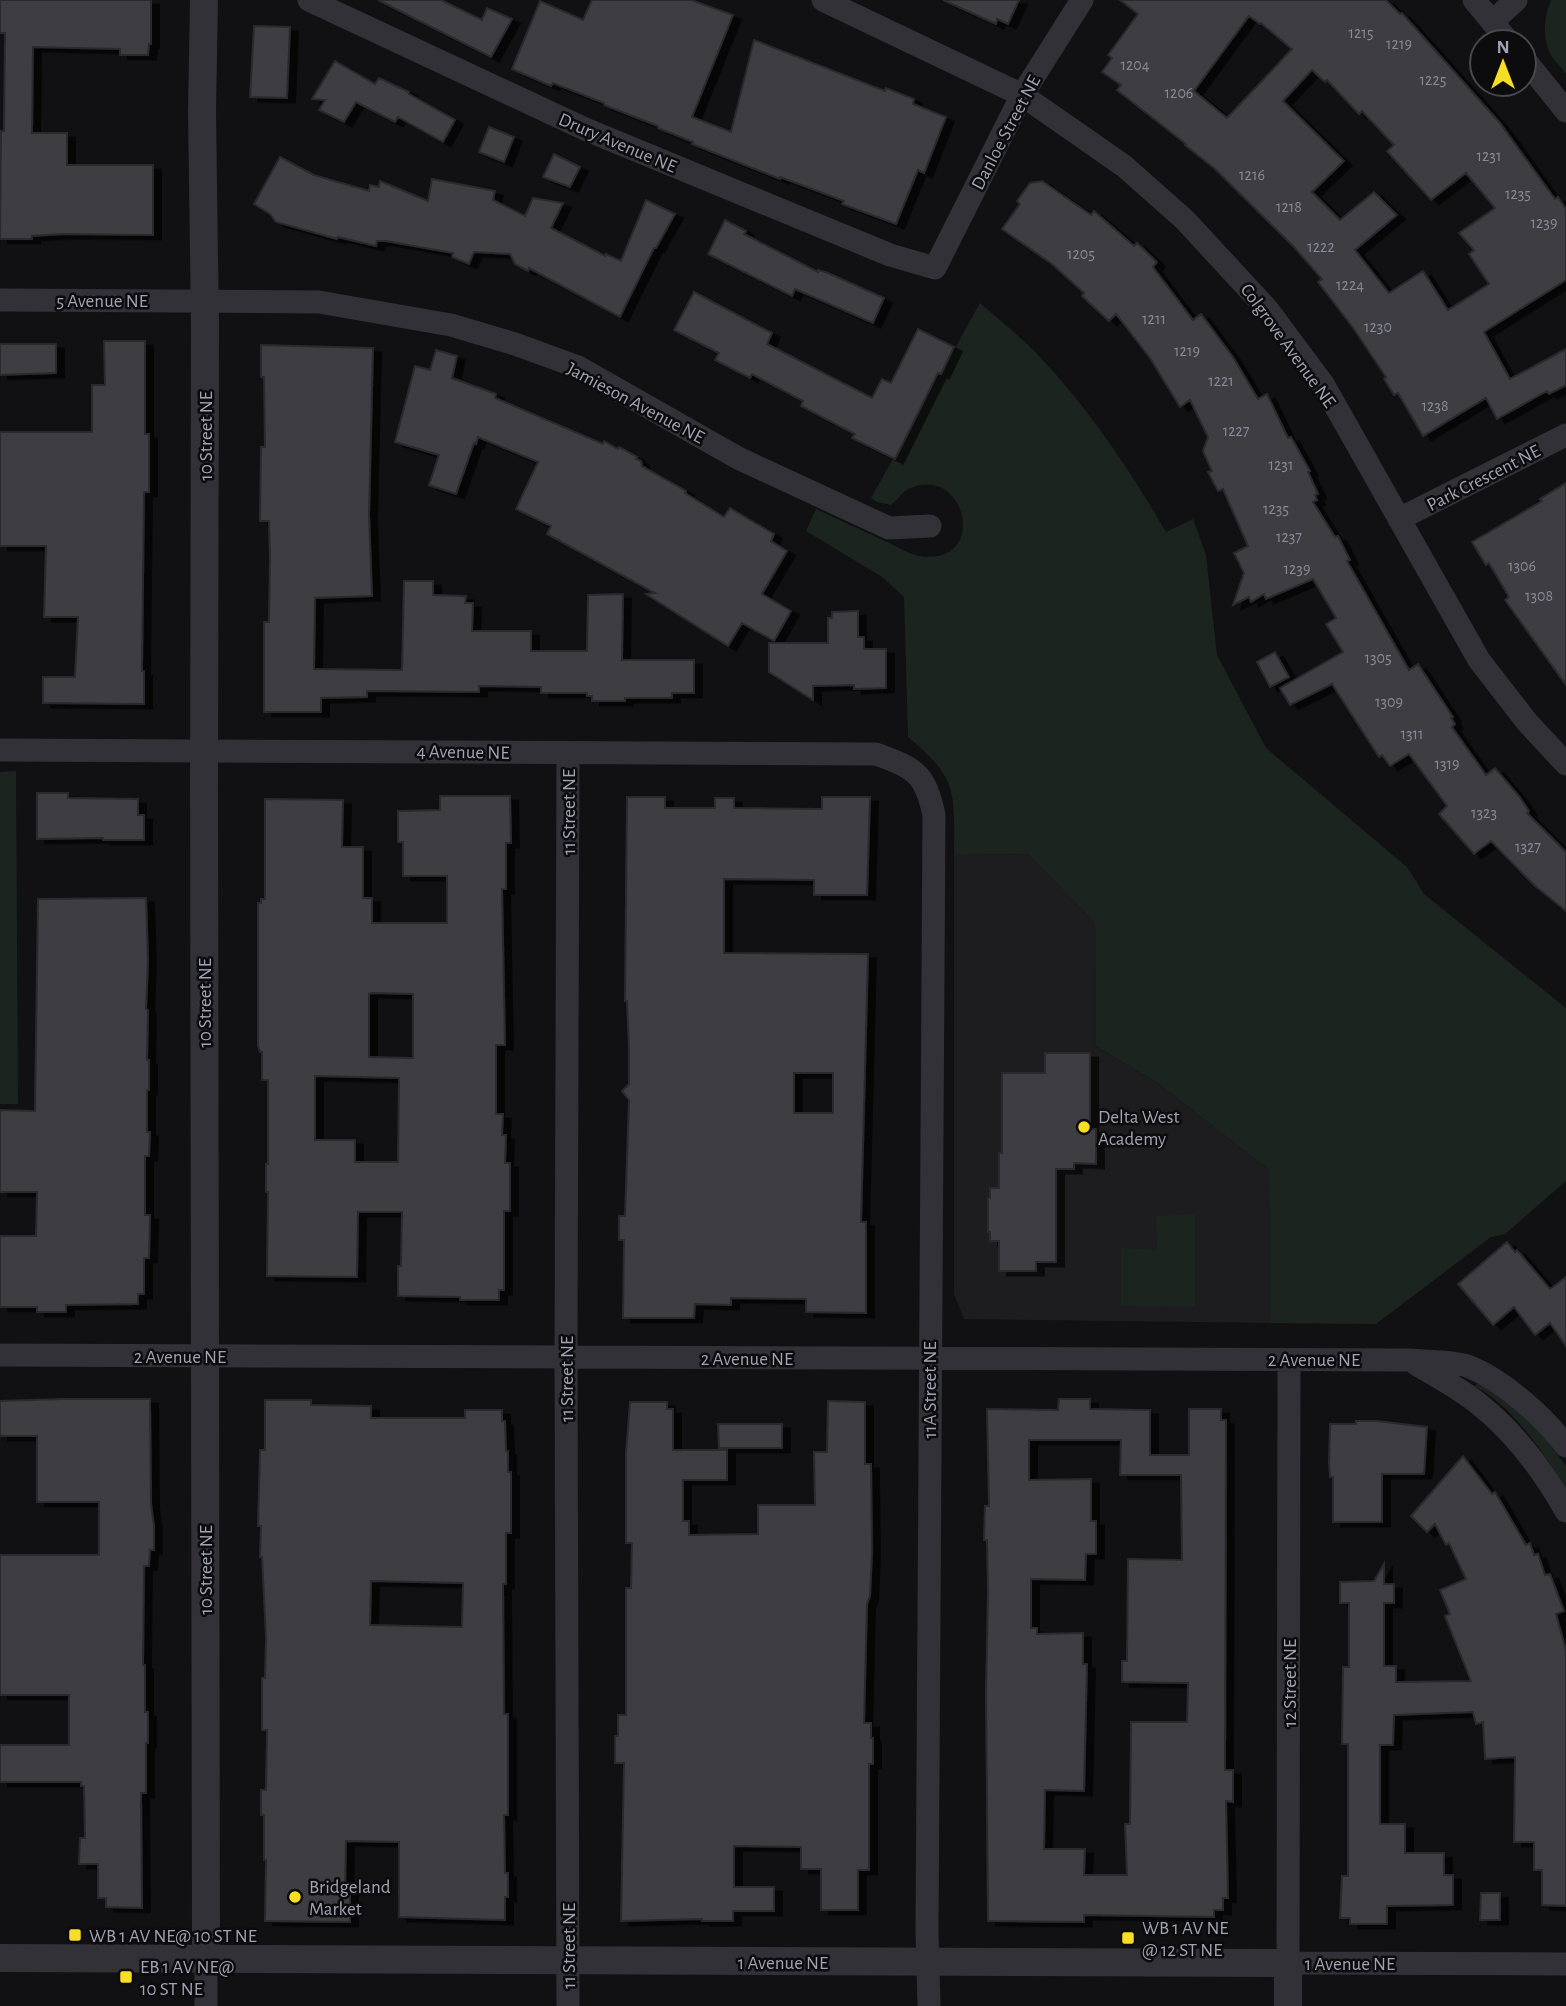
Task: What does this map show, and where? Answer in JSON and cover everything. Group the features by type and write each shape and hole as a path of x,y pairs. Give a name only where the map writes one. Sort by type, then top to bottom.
{"street":[{"name":"10 Street NE","path":"204,0 202,111 205,300 206,2006"},
{"name":"Drury Avenue NE","path":"309,0 585,129 890,255 935,268"},
{"name":"Colgrove Avenue NE","path":"823,0 1023,95 1124,166 1185,220 1268,310 1322,384 1479,660 1527,722 1566,765"},
{"name":"Danloe Street NE","path":"935,268 1023,95 1082,0"},
{"path":"1474,0 1497,28"},
{"path":"1492,22 1516,0"},
{"path":"1538,77 1566,111"},
{"name":"5 Avenue NE","path":"0,300 205,300"},
{"name":"Jamieson Avenue NE","path":"205,300 319,302 451,325 515,344 578,367 738,458 889,528 930,526"},
{"name":"Park Crescent NE","path":"1399,519 1566,435"},
{"name":"4 Avenue NE","path":"0,750 876,754 910,767 920,777"},
{"name":"11 Street NE","path":"568,753 568,2006"},
{"name":"11A Street NE","path":"920,777 929,791 934,814 929,1358 929,2006"},
{"name":"2 Avenue NE","path":"0,1355 1410,1360 1469,1366 1527,1405 1553,1429 1566,1446"},
{"name":"12 Street NE","path":"1288,2006 1289,1360"},
{"path":"1410,1360 1481,1406 1510,1433 1535,1463 1566,1511"},
{"name":"1 Avenue NE","path":"0,1958 1566,1964"}],"shaded area":[{"path":"1551,0 1566,0 1566,74 1550,54 1547,45 1546,19"},
{"path":"980,303 1033,350 1076,398 1123,463 1166,532 1193,519 1206,555 1217,655 1266,748 1407,867 1424,894 1566,1008 1566,1181 1505,1234 1491,1237 1376,1324 1270,1323 1269,1170 1159,1084 1096,1046 1095,923 1028,854 954,855 953,801 945,776 937,764 908,737 904,597 882,577 806,531 816,509 915,555 941,555 955,547 962,533 962,518 957,502 946,490 930,485 911,488 891,505 871,498"},
{"path":"16,771 18,1104 0,1104 0,772"},
{"name":"Delta West Academy","path":"1028,854 1095,923 1096,1046 1159,1084 1269,1170 1270,1323 964,1319 954,1294 954,855"},
{"path":"1195,1214 1195,1307 1121,1306 1121,1248 1157,1250 1156,1216"},
{"path":"1480,1382 1498,1391 1540,1430 1566,1466 1566,1490 1526,1431 1500,1404 1474,1386"}],"building":[{"path":"0,0 151,0 151,44 148,55 120,55 120,49 33,47 32,133 67,133 67,165 153,165 153,235 64,234 32,236 32,239 0,239 5,33 0,33"},
{"path":"378,0 441,0 482,20 487,8 512,19 491,57"},
{"path":"592,0 691,0 733,15 692,117 731,132 754,40 885,91 886,88 914,99 913,104 946,117 924,173 918,170 896,224 842,204 844,201 692,144 693,142 604,103 553,83 551,86 512,69 540,1 583,20"},
{"path":"943,0 1019,0 1008,24 997,19 996,24"},
{"path":"1120,0 1386,0 1402,13 1468,87 1468,98 1478,98 1500,123 1555,199 1558,197 1566,209 1566,280 1484,332 1510,379 1566,349 1566,385 1549,394 1547,391 1497,419 1486,398 1423,436 1398,393 1394,395 1384,379 1386,377 1354,329 1318,282 1322,279 1294,247 1215,169 1117,90 1121,85 1102,72 1112,58 1108,55 1138,14","holes":["1249,16 1292,49 1227,118 1194,91","1312,70 1325,82 1327,80 1359,114 1362,111 1394,145 1387,151 1431,200 1466,173 1495,208 1459,233 1474,250 1469,254 1489,284 1448,310 1423,271 1389,293 1355,250 1397,215 1374,192 1340,220 1312,192 1344,161 1283,101"]},
{"path":"254,26 290,27 287,98 250,97"},
{"path":"335,61 375,84 379,78 409,92 455,120 443,142 398,117 395,122 356,102 344,122 319,110 325,100 312,99"},
{"path":"489,127 514,137 504,162 479,152"},
{"path":"554,154 580,167 570,187 543,177"},
{"path":"280,157 314,175 369,191 370,185 379,187 380,181 428,201 432,179 495,191 493,200 525,216 533,198 563,203 551,228 605,256 606,254 621,261 646,200 675,214 654,248 620,317 529,268 528,271 515,264 510,254 474,252 469,264 452,257 453,253 386,241 377,241 376,246 338,237 337,239 276,222 270,214 254,204"},
{"path":"1042,181 1091,215 1094,211 1134,246 1137,243 1157,262 1153,267 1193,320 1201,314 1233,357 1258,399 1267,394 1288,438 1291,437 1310,471 1308,472 1318,494 1315,495 1317,500 1313,502 1335,537 1338,536 1350,560 1347,561 1409,670 1418,664 1453,717 1451,718 1455,724 1452,727 1486,775 1495,768 1519,796 1529,811 1527,813 1566,852 1566,911 1534,885 1491,841 1474,854 1439,814 1447,806 1409,754 1390,766 1382,755 1379,757 1332,684 1290,705 1280,688 1343,652 1326,624 1336,618 1313,579 1266,599 1264,594 1251,602 1249,597 1233,605 1244,573 1234,553 1248,546 1223,489 1218,491 1208,472 1212,471 1203,451 1208,437 1190,400 1180,407 1150,358 1116,314 1109,321 1082,296 1084,293 1052,264 1002,229 1020,204 1017,201 1030,183"},
{"path":"725,220 746,231 744,234 818,272 828,273 884,298 873,323 795,289 792,296 708,254"},
{"path":"694,292 772,333 767,344 872,398 882,379 891,383 918,329 954,347 895,459 852,438 855,434 801,406 803,401 752,374 750,378 715,360 719,353 674,330"},
{"path":"104,341 145,341 145,434 149,434 149,492 144,492 144,704 43,703 43,677 75,677 78,617 44,617 46,546 0,546 0,432 92,432 92,385 105,385"},
{"path":"0,344 56,344 56,373 0,375"},
{"path":"261,345 373,348 369,515 372,596 315,598 314,669 402,670 404,581 433,581 433,595 466,596 465,603 473,603 472,631 531,631 531,651 587,651 588,595 623,594 622,660 694,660 694,693 672,693 672,698 592,701 592,696 587,696 587,693 541,693 541,687 479,686 479,692 367,691 367,697 321,698 321,712 264,712 264,622 269,622 270,557 269,521 260,521 261,447 265,447"},
{"path":"436,350 457,356 452,378 496,394 495,398 603,444 604,441 618,449 619,447 637,457 642,466 724,517 730,508 774,534 771,541 787,551 762,594 791,611 774,641 742,623 728,646 646,594 655,593 547,534 551,526 516,509 538,462 478,437 456,494 429,485 439,455 395,442 415,366 430,370"},
{"path":"1566,483 1566,685 1505,600 1509,597 1489,563 1486,565 1472,542 1542,501 1540,499"},
{"path":"858,611 858,637 864,637 864,649 886,649 886,688 854,689 854,685 813,686 813,700 769,672 769,643 828,643 828,618 832,618 832,612"},
{"path":"1275,652 1289,677 1270,687 1257,662"},
{"path":"37,793 68,793 68,798 138,799 138,815 144,815 144,840 37,839"},
{"path":"440,796 510,796 511,843 506,843 506,889 502,889 505,1045 496,1045 496,1114 503,1114 502,1135 506,1135 505,1163 510,1163 510,1211 504,1211 504,1290 499,1290 499,1300 398,1296 402,1212 358,1212 357,1277 267,1276 268,1080 262,1080 262,1052 258,1045 258,903 265,899 265,799 343,800 342,847 363,847 363,898 372,898 372,923 447,923 447,876 403,876 403,842 398,842 398,811 440,810","holes":["369,994 413,994 413,1058 369,1057","315,1076 399,1078 398,1162 355,1162 355,1140 315,1140"]},
{"path":"627,797 665,797 665,808 715,808 715,798 734,798 734,808 822,809 822,797 870,797 867,895 814,895 814,880 724,879 724,953 868,954 861,1222 866,1222 866,1313 806,1312 806,1299 731,1298 731,1305 695,1304 694,1318 623,1318 624,1240 619,1240 619,1216 625,1216 629,1100 622,1091 629,1084 625,1001","holes":["794,1073 833,1073 833,1113 794,1113"]},
{"path":"146,898 149,1060 147,1132 150,1132 149,1156 145,1156 145,1215 150,1215 149,1258 144,1258 144,1294 138,1294 138,1304 66,1305 66,1312 37,1312 37,1307 0,1307 0,1236 36,1236 37,1192 0,1192 0,1110 35,1111 38,899"},
{"path":"1045,1053 1090,1053 1090,1129 1096,1129 1096,1164 1074,1163 1074,1169 1056,1169 1056,1262 1036,1262 1036,1271 999,1271 999,1241 990,1241 988,1232 988,1198 990,1188 999,1188 1002,1073 1045,1073"},
{"path":"1507,1242 1550,1289 1566,1277 1566,1346 1550,1323 1535,1335 1514,1307 1493,1325 1458,1284"},
{"path":"150,1399 154,1550 150,1550 149,1566 144,1566 143,1665 148,1743 146,1793 141,1793 142,1908 106,1907 106,1898 98,1898 98,1864 79,1864 80,1838 85,1838 84,1786 81,1786 81,1782 0,1782 0,1745 69,1745 69,1695 0,1695 0,1555 99,1555 99,1502 37,1502 37,1436 0,1436 0,1401"},
{"path":"1059,1399 1090,1399 1090,1409 1150,1410 1150,1455 1189,1455 1189,1409 1221,1409 1221,1420 1226,1420 1225,1770 1233,1770 1233,1802 1226,1801 1228,1898 1223,1898 1223,1910 1214,1910 1214,1917 1084,1915 1084,1922 988,1921 988,1592 987,1540 984,1540 985,1506 989,1506 987,1409 1058,1410","holes":["1029,1440 1121,1440 1120,1475 1181,1475 1182,1560 1128,1559 1127,1661 1122,1661 1122,1682 1188,1683 1187,1722 1131,1722 1130,1824 1125,1824 1127,1875 1084,1875 1085,1849 1044,1849 1045,1790 1084,1791 1087,1664 1083,1664 1083,1633 1037,1634 1037,1628 1031,1628 1031,1579 1085,1580 1086,1554 1096,1554 1096,1521 1091,1521 1091,1479 1029,1480"]},
{"path":"265,1400 311,1400 311,1405 371,1406 371,1418 465,1418 465,1410 502,1410 508,1472 511,1472 511,1533 506,1533 506,1584 503,1584 504,1714 508,1714 508,1815 504,1815 508,1897 505,1897 505,1920 399,1917 399,1842 346,1841 345,1891 350,1891 350,1922 265,1921 266,1860 261,1790 266,1790 267,1730 262,1730 262,1678 265,1678 266,1637 260,1557 261,1526 258,1526 260,1450 265,1450","holes":["371,1581 463,1583 462,1627 370,1625"]},
{"path":"828,1401 865,1402 865,1464 871,1464 872,1553 870,1596 867,1604 864,1723 871,1723 873,1764 869,1764 869,1870 858,1870 858,1910 821,1910 821,1869 801,1869 801,1847 734,1846 734,1887 774,1887 774,1911 733,1911 733,1921 621,1921 624,1763 615,1763 615,1736 618,1736 618,1715 626,1715 626,1588 631,1588 632,1543 626,1543 626,1453 630,1402 667,1402 667,1409 673,1409 673,1450 727,1450 727,1480 683,1480 683,1521 689,1521 689,1535 758,1534 758,1505 815,1505 814,1452 827,1452"},
{"path":"1356,1421 1427,1427 1424,1474 1382,1474 1382,1522 1333,1522 1333,1477 1330,1477 1329,1464 1330,1424 1356,1424"},
{"path":"718,1424 782,1424 782,1448 719,1448"},
{"path":"1463,1456 1492,1494 1495,1492 1526,1545 1530,1543 1534,1555 1538,1554 1545,1575 1550,1574 1564,1611 1556,1614 1566,1650 1566,1906 1542,1905 1542,1870 1534,1870 1534,1842 1514,1842 1515,1757 1485,1759 1483,1722 1476,1724 1473,1712 1394,1715 1393,1745 1380,1745 1380,1824 1405,1824 1405,1853 1444,1853 1444,1875 1453,1875 1453,1905 1387,1906 1387,1924 1350,1924 1350,1918 1340,1918 1342,1876 1348,1876 1348,1744 1342,1744 1343,1667 1349,1667 1349,1603 1340,1603 1340,1582 1374,1581 1384,1564 1384,1584 1394,1584 1394,1603 1384,1603 1384,1666 1396,1666 1396,1682 1471,1681 1445,1616 1450,1614 1440,1590 1466,1579 1449,1543 1446,1545 1435,1524 1427,1532 1411,1516"},
{"path":"1481,1893 1500,1893 1500,1920 1480,1920"}],"place":[{"name":"Delta West Academy","path":"1084,1127"},
{"name":"Bridgeland Market","path":"295,1897"},
{"name":"WB 1 AV NE@ 10 ST NE","path":"75,1935"},
{"name":"WB 1 AV NE @ 12 ST NE","path":"1128,1938"},
{"name":"EB 1 AV NE@ 10 ST NE","path":"126,1977"}]}
